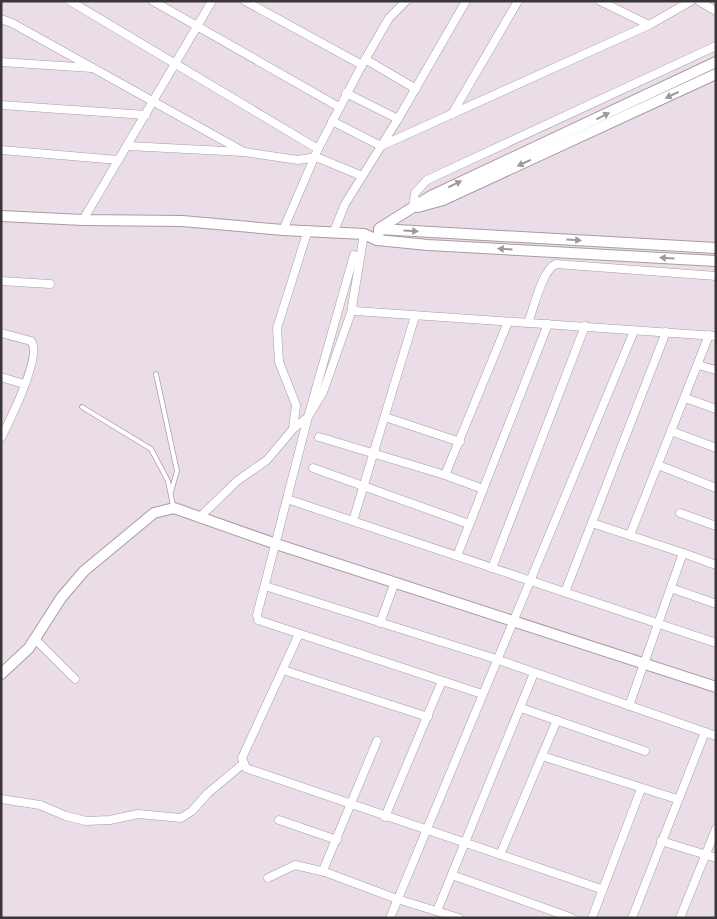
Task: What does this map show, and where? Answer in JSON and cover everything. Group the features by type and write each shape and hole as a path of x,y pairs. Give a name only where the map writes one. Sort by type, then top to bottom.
{"street":[{"path":"70,1 317,153 362,176"},
{"path":"153,1 339,107"},
{"path":"84,220 212,1"},
{"path":"245,1 416,89"},
{"path":"283,230 346,93 389,18 406,1"},
{"path":"452,114 518,1"},
{"path":"600,1 649,25"},
{"path":"381,146 649,25 691,1"},
{"path":"699,1 716,11"},
{"path":"334,231 346,204 416,89 464,2"},
{"path":"1,19 12,23 154,100 244,152"},
{"path":"413,208 415,193 427,180 716,46"},
{"path":"1,62 94,69"},
{"path":"364,234 380,228 430,196 716,62"},
{"path":"413,208 443,200 716,74"},
{"path":"346,93 398,119"},
{"path":"1,105 146,115"},
{"path":"332,121 381,146"},
{"path":"128,146 244,152 298,160 317,153"},
{"path":"1,150 118,160"},
{"path":"1,216 84,220 182,221 283,230 334,231 364,234 377,240 716,261"},
{"path":"377,240 380,228"},
{"path":"380,228 716,248"},
{"path":"294,430 296,405 279,362 277,328 308,230"},
{"path":"199,518 237,481 267,460 308,417 324,392 352,310 364,234"},
{"path":"528,323 544,278 551,266 551,252"},
{"path":"354,255 308,417 257,615 258,620 482,694"},
{"path":"551,266 568,264 716,276"},
{"path":"1,281 50,284"},
{"path":"352,310 712,336 684,398 630,535"},
{"path":"354,521 415,316"},
{"path":"445,475 508,322"},
{"path":"457,556 548,324"},
{"path":"492,568 585,326"},
{"path":"390,918 529,578 634,330"},
{"path":"565,592 666,332"},
{"path":"1,333 24,338 34,344 33,358 24,384 5,422 1,438"},
{"path":"698,365 716,370"},
{"path":"1,377 24,384"},
{"path":"684,398 716,409"},
{"path":"385,417 460,442"},
{"path":"671,431 716,448"},
{"path":"319,437 445,475 483,489"},
{"path":"658,465 716,488"},
{"path":"313,468 469,524"},
{"path":"287,499 492,568 529,578 716,643"},
{"path":"1,674 17,661 35,639 61,598 84,571 154,513 174,508 276,544 716,686"},
{"path":"680,513 716,526"},
{"path":"592,523 716,565"},
{"path":"629,706 660,624 683,553"},
{"path":"380,623 395,582"},
{"path":"265,586 496,660 716,736"},
{"path":"672,588 716,604"},
{"path":"299,634 242,758 243,764 254,772 353,803 385,816 601,889"},
{"path":"35,639 75,679"},
{"path":"284,670 428,717"},
{"path":"437,911 534,673"},
{"path":"385,816 442,681"},
{"path":"521,708 645,752"},
{"path":"500,854 557,720"},
{"path":"632,918 677,799 705,732"},
{"path":"325,872 324,868 353,803 377,742"},
{"path":"542,756 677,799"},
{"path":"1,800 40,805 66,816 86,821 110,820 138,814 181,818 192,811 208,793 243,764"},
{"path":"592,918 601,889 641,789"},
{"path":"279,820 337,840"},
{"path":"680,918 716,829"},
{"path":"662,840 716,858"},
{"path":"268,878 295,864 325,872 397,899 459,918"},
{"path":"452,875 572,918"}],"lane":[{"path":"156,374 177,471 171,492"},
{"path":"82,407 151,450 171,492 174,508"}]}
